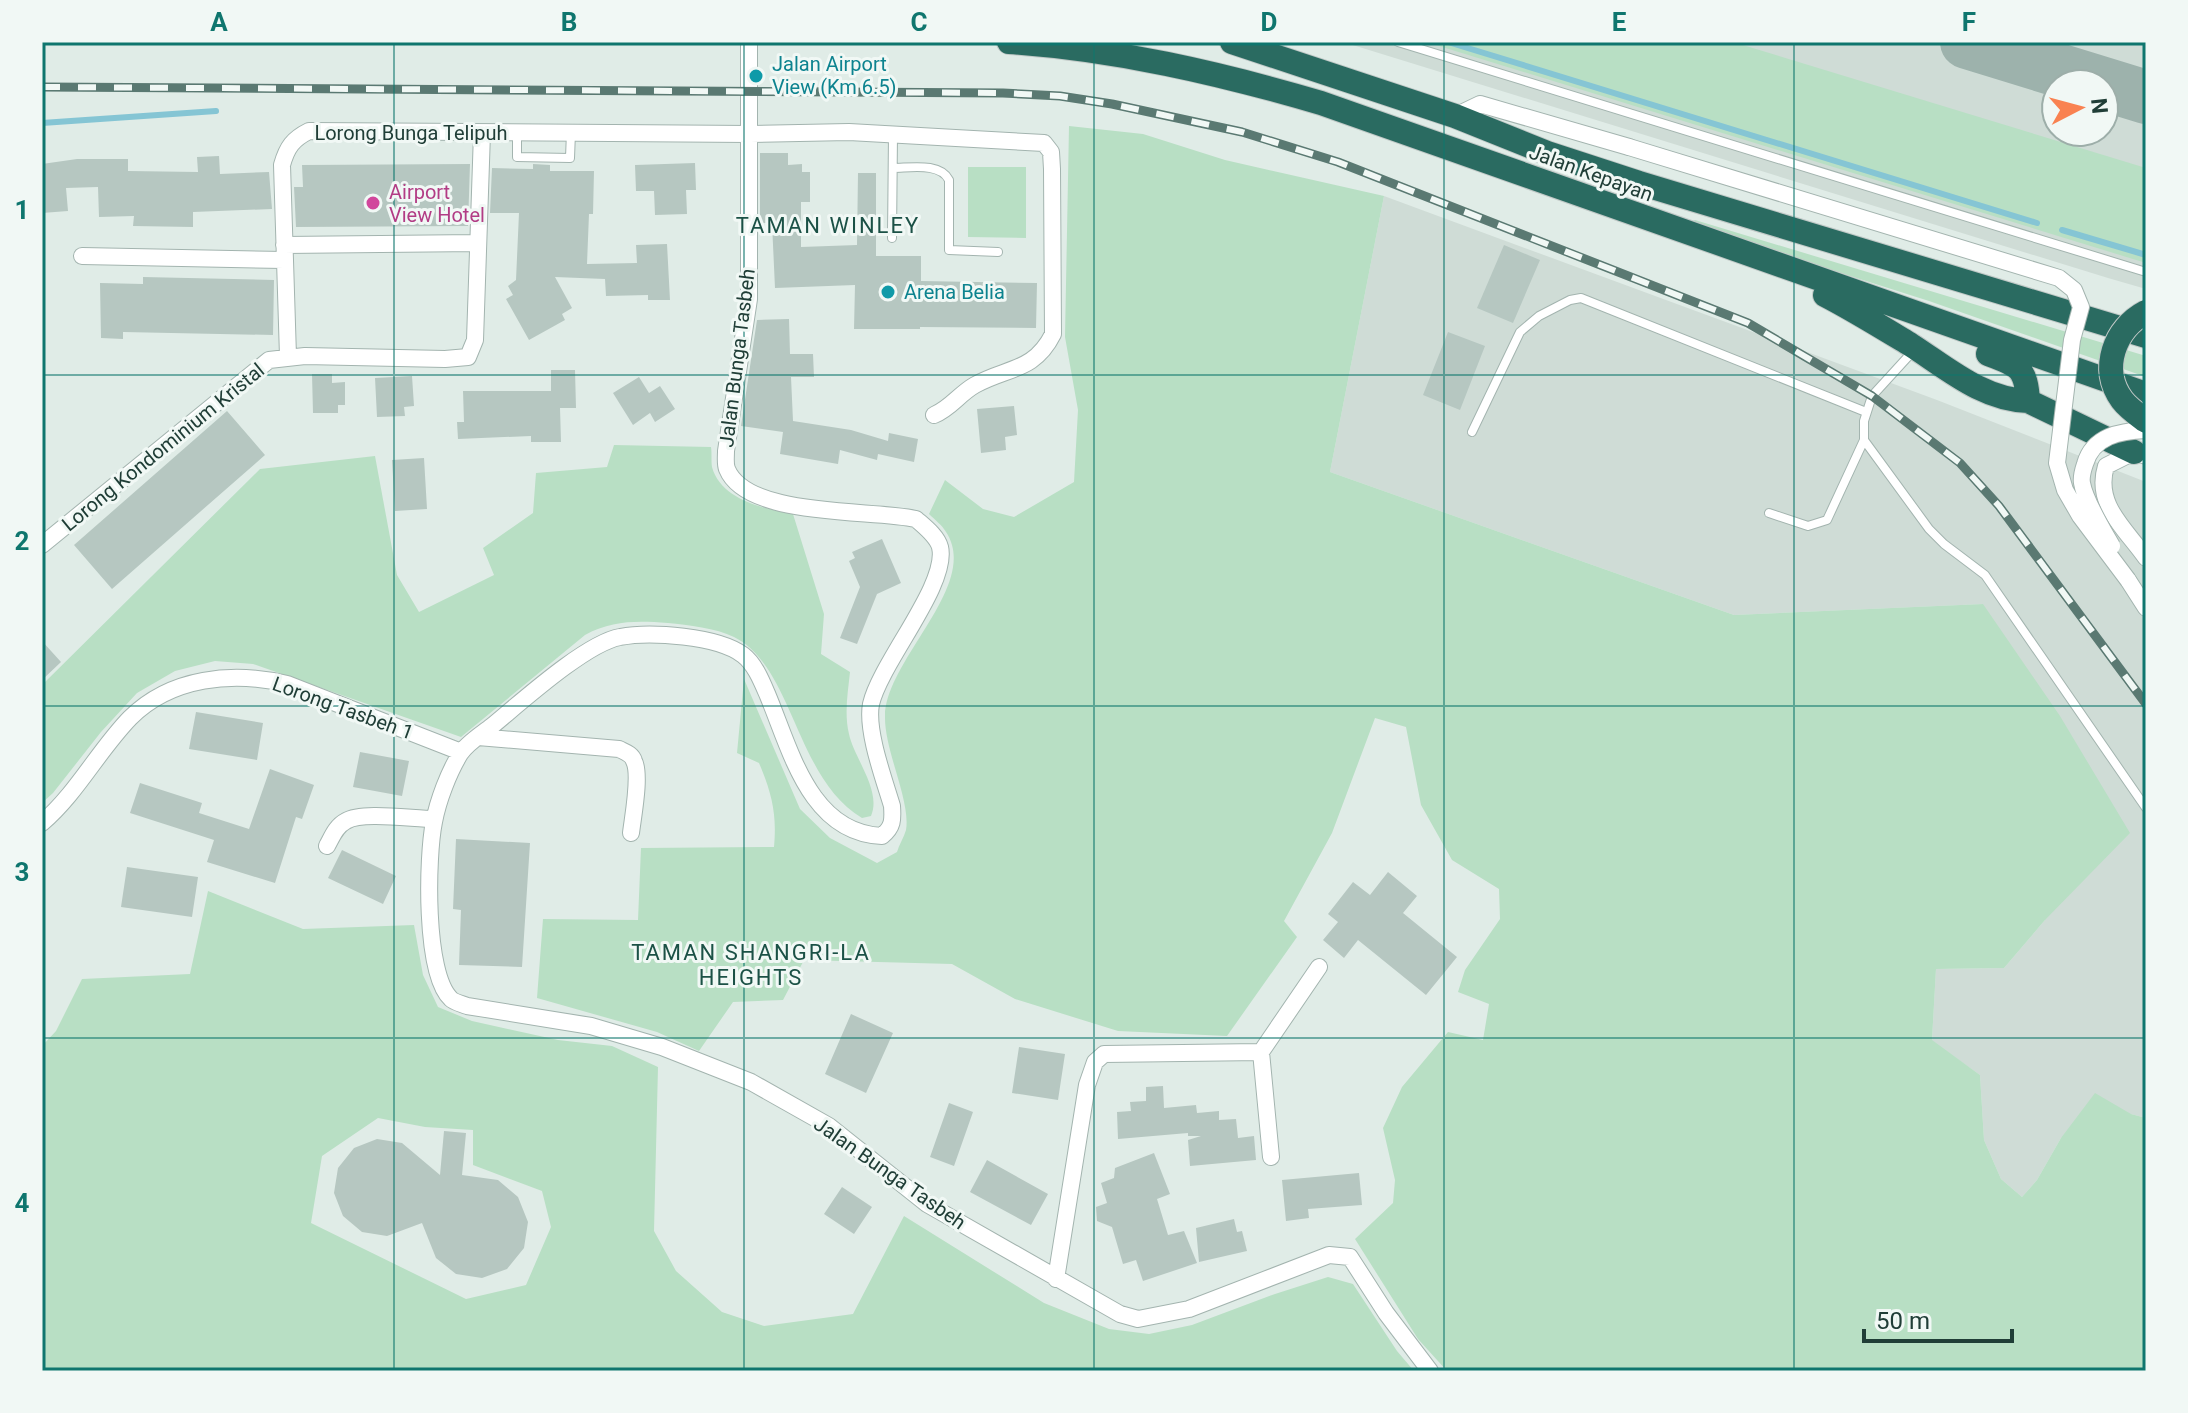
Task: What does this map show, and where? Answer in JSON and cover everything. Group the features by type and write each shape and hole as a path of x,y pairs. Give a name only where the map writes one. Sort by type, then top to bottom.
{"highway":[{"name":"Jalan Kepayan","path":"1009,42 1166,63 1265,87 1392,127 2146,394"},
{"name":"Jalan Kepayan","path":"1232,42 1455,116 1547,153 1639,183 2146,336"},
{"path":"1759,259 1842,304 1945,370 1993,394 2011,401 2028,401 2142,446"},
{"path":"1869,298 1906,322 2017,365 2025,378 2028,401"},
{"path":"2146,312 2123,329 2114,346 2110,365 2112,379 2121,399 2146,421"}],"street":[{"name":"Jalan Bunga Tasbeh","path":"749,42 749,299 726,468 734,481 753,495 778,503 916,519 932,533 940,546 936,578 890,661 872,702 869,718 892,806 891,829 882,836 863,835 842,825 819,805 803,780 756,671 744,655 726,646 695,639 647,633 615,637 584,654 461,752 434,819 431,852 430,925 441,981 451,1000 467,1006 591,1026 662,1047 751,1082 829,1126 927,1204 1120,1314 1138,1319 1189,1309 1329,1255 1350,1257 1386,1313 1430,1371"},
{"path":"1455,116 1480,104 2059,278 2074,290 2081,307 2072,340 2057,463 2065,490 2080,516 2146,608"},
{"name":"Lorong Bunga Telipuh","path":"288,356 282,165 289,145 309,131 750,134"},
{"path":"288,356 468,357 475,340 482,133"},
{"path":"750,134 893,133 1029,141 1044,143 1051,152 1053,334 1045,351 1008,373 977,383 958,396 949,408 934,415"},
{"path":"82,256 284,252 477,243"},
{"name":"Lorong Kondominium Kristal","path":"42,545 227,397 254,371 269,360 288,356"},
{"path":"2128,580 2082,483 2086,459 2106,437 2126,431 2142,446 2106,466 2101,482 2117,521 2146,558"},
{"name":"Lorong Tasbeh 1","path":"42,823 64,801 131,718 157,697 210,679 258,677 287,684 461,752"},
{"path":"478,737 619,749 628,753 634,760 636,772 631,833"},
{"path":"327,846 337,828 347,819 434,819"},
{"path":"1271,1157 1261,1052 1319,967"},
{"path":"1056,1279 1087,1085 1095,1062 1104,1054 1115,1052 1261,1052"}],"lane":[{"path":"1398,42 2146,272"},
{"path":"517,133 517,157 570,158 571,132"},
{"path":"892,238 893,133"},
{"path":"893,168 939,169 946,173 949,180 949,250 998,252"},
{"path":"1472,432 1520,332 1539,316 1570,300 1581,298 1866,412"},
{"path":"1769,513 1808,526 1827,520 1864,440 1866,412 1872,396 1915,348"},
{"path":"1864,440 1929,529 1985,575 2146,808"}],"shaded area":[{"path":"1343,42 2146,42 2146,289 2108,278"},
{"path":"1384,196 1937,400 2146,482 2146,1118 2131,1114 2061,1138 2037,1180 2022,1197 2001,1179 1984,1140 1980,1075 1932,1041 1936,969 2004,968 2045,920 1983,604 1734,615 1330,472"}],"green space":[{"path":"1426,42 1733,42 2040,136 2040,148 2080,148 2146,168 2146,263"},
{"path":"1069,126 1143,134 1225,160 1384,196 1330,472 1734,615 1983,604 2060,716 2130,833 2045,920 2004,968 1936,969 1932,1040 1980,1075 1984,1140 2001,1179 2022,1197 2037,1180 2061,1138 2095,1093 2131,1114 2146,1118 2146,1371 1447,1371 1418,1339 1355,1239 1393,1203 1395,1180 1383,1128 1402,1087 1448,1032 1483,1040 1489,1004 1458,992 1465,970 1500,919 1499,889 1452,860 1421,805 1406,727 1375,718 1332,833 1284,921 1297,937 1227,1036 1118,1031 1015,999 952,964 804,960 783,1000 733,1002 699,1051 657,1032 537,998 543,919 638,920 641,848 774,847 774,814 764,774 759,763 737,753 744,679 800,809 830,838 877,863 897,852 906,830 905,805 885,716 889,694 942,598 951,575 953,553 946,532 929,514 945,480 983,509 1014,517 1074,482 1078,410 1065,337"},
{"path":"968,167 1026,167 1026,238 968,237"},
{"path":"1695,220 2146,356 2146,377 1929,301 1693,226 1691,222"},
{"path":"614,445 711,447 712,467 725,488 745,501 793,514 824,614 821,654 850,672 848,726 873,796 871,816 862,818 840,800 822,777 770,672 754,652 734,637 719,631 646,622 615,624 585,635 461,737 253,664 215,661 175,671 137,693 42,803 42,685 260,469 375,456 397,575 419,612 494,575 483,548 533,513 536,473 607,467"},
{"path":"208,891 303,929 414,925 423,975 438,1007 472,1021 558,1040 612,1046 658,1067 654,1231 676,1271 722,1312 764,1326 853,1314 904,1216 1044,1303 1109,1329 1149,1334 1192,1325 1328,1277 1353,1284 1397,1351 1414,1371 42,1371 42,1046 56,1031 82,979 190,974","holes":["378,1118 425,1127 473,1130 473,1165 542,1191 551,1227 526,1285 466,1299 311,1223 322,1156"]}],"building":[{"path":"760,153 788,153 788,165 802,164 802,172 810,172 810,202 801,202 801,247 857,245 858,173 876,173 876,256 921,256 921,281 1037,283 1036,328 854,329 855,285 775,288 772,223 760,223"},
{"path":"219,156 220,174 269,172 272,209 193,212 193,227 133,226 134,216 99,217 98,187 66,188 68,211 42,213 42,164 77,159 128,159 128,171 198,172 197,157"},
{"path":"695,163 696,190 686,190 687,214 655,215 654,191 636,191 635,165"},
{"path":"470,164 468,226 296,227 294,187 303,187 302,165"},
{"path":"533,164 550,165 550,171 594,171 587,264 637,263 636,245 667,244 670,300 648,300 648,295 606,296 605,279 555,277 572,308 562,314 565,320 529,340 506,299 513,295 508,286 516,280 519,213 490,213 492,168 533,169"},
{"path":"1504,245 1540,260 1513,323 1477,308"},
{"path":"143,277 274,280 273,335 123,332 123,339 101,338 100,283 143,284"},
{"path":"789,319 790,354 813,354 814,377 791,377 793,421 851,430 888,441 889,433 918,439 914,462 878,454 877,460 840,450 838,464 780,454 783,432 741,426 757,320"},
{"path":"1448,332 1485,346 1460,410 1423,395"},
{"path":"551,370 575,370 576,408 560,408 561,442 531,442 531,436 458,439 457,422 464,422 463,391 551,391"},
{"path":"312,374 332,374 332,383 345,382 345,405 338,405 338,413 313,413"},
{"path":"412,376 414,406 404,407 405,416 377,417 375,378"},
{"path":"639,377 649,393 660,386 675,409 655,422 650,413 633,425 613,393"},
{"path":"1014,406 1017,435 1005,437 1006,450 981,453 977,409"},
{"path":"227,411 265,455 112,589 74,545"},
{"path":"424,458 427,509 395,511 392,460"},
{"path":"882,539 901,583 877,594 857,644 840,638 860,587 849,561 855,558 852,552"},
{"path":"42,641 61,662 42,680"},
{"path":"196,712 263,723 257,760 189,749"},
{"path":"360,752 409,761 402,796 353,787"},
{"path":"270,769 314,785 302,819 296,817 275,883 207,862 214,840 130,813 140,783 202,803 199,813 249,829"},
{"path":"456,839 530,843 522,967 459,965 461,910 453,909"},
{"path":"342,850 396,876 383,904 328,878"},
{"path":"127,867 198,877 192,917 121,907"},
{"path":"1388,872 1417,896 1403,913 1457,957 1426,995 1358,940 1344,958 1323,940 1338,922 1328,914 1353,882 1370,895"},
{"path":"851,1014 893,1033 866,1093 825,1074"},
{"path":"1019,1047 1065,1054 1058,1100 1012,1093"},
{"path":"1163,1086 1164,1108 1196,1105 1197,1113 1219,1111 1219,1120 1236,1119 1238,1138 1254,1136 1256,1160 1190,1166 1188,1140 1201,1136 1188,1136 1188,1133 1118,1139 1117,1112 1131,1111 1130,1102 1146,1101 1146,1087"},
{"path":"949,1103 973,1112 954,1166 930,1157"},
{"path":"444,1131 466,1133 462,1175 498,1180 518,1197 528,1222 524,1248 507,1269 482,1278 456,1274 436,1258 422,1223 387,1236 362,1232 343,1216 334,1193 338,1168 354,1148 377,1139 402,1143 440,1175"},
{"path":"1154,1153 1170,1194 1157,1199 1168,1235 1184,1231 1197,1263 1143,1281 1136,1260 1123,1264 1112,1227 1097,1221 1096,1207 1107,1203 1101,1183 1114,1178 1115,1168"},
{"path":"987,1160 1048,1194 1031,1225 970,1192"},
{"path":"1359,1173 1362,1205 1308,1209 1309,1218 1286,1221 1282,1180"},
{"path":"842,1187 872,1207 854,1234 824,1214"},
{"path":"1234,1219 1237,1232 1242,1231 1247,1251 1199,1262 1196,1228"}],"waterway":[{"path":"1448,42 2037,223"},
{"path":"42,123 216,111"},
{"path":"2062,230 2146,255"}],"taxiway":[{"path":"1967,42 2146,97"}],"railway":[{"path":"42,87 1003,93 1060,96 1112,104 1242,132 1338,162 1748,323 1872,396 1960,463 1999,506 2146,704"}],"place":[{"name":"Jalan Airport View (Km 6.5)","path":"756,76"},
{"name":"Airport View Hotel","path":"373,203"},
{"name":"Arena Belia","path":"888,292"}],"district":[{"name":"TAMAN WINLEY","path":"828,225"},
{"name":"TAMAN SHANGRI-LA HEIGHTS","path":"751,964"}]}
